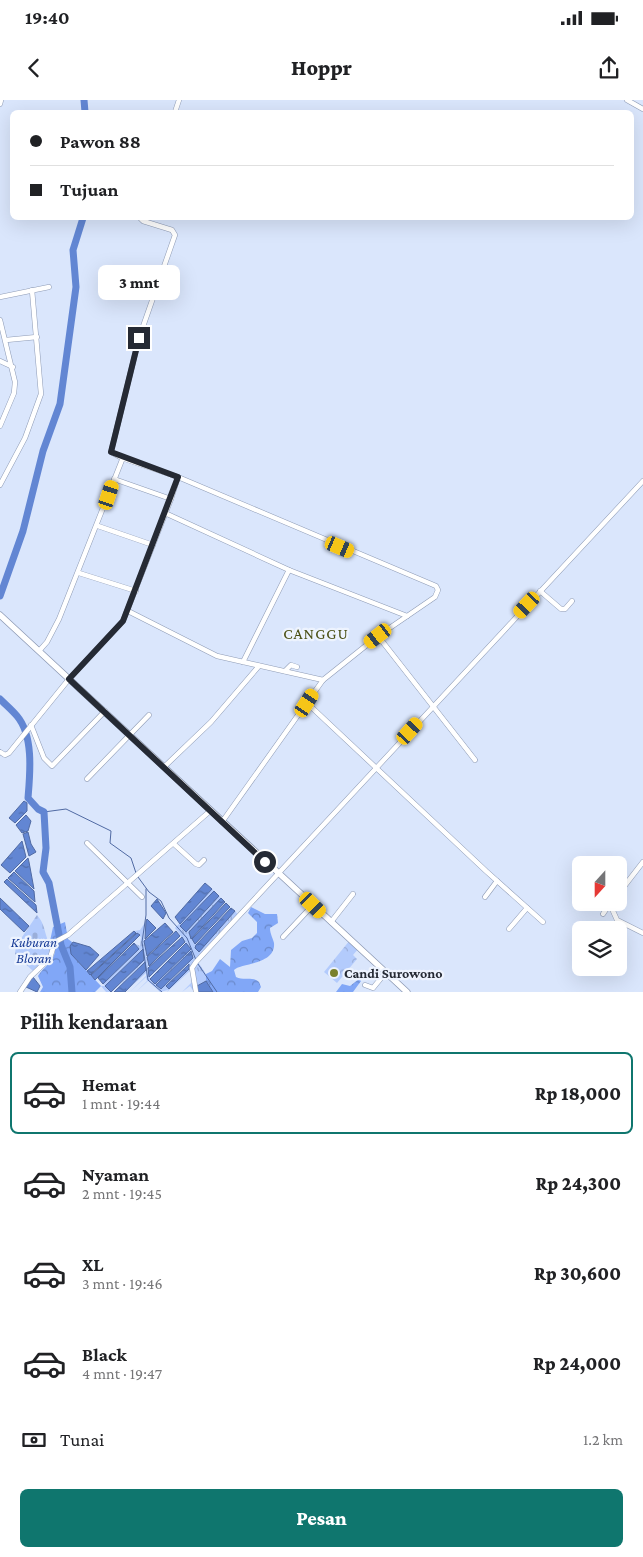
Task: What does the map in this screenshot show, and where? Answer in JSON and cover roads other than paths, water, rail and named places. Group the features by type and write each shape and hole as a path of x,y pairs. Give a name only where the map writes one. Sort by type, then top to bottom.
{"street":[{"path":"0,104 1,100"},
{"path":"627,100 643,109"},
{"path":"142,220 172,230 175,235 139,338 111,452 122,458 178,477 436,586 438,590 434,597 378,636 323,680 222,822"},
{"path":"0,297 49,287"},
{"path":"0,485 2,476 25,438 40,402 37,338 32,290"},
{"path":"0,320 13,367 14,393 2,417 0,426"},
{"path":"6,340 37,338"},
{"path":"0,361 13,367"},
{"path":"39,651 47,642 59,619 79,573 122,458"},
{"path":"0,752 7,754 69,679 117,630 128,611 136,591 178,477"},
{"path":"114,479 170,498"},
{"path":"196,992 192,969 196,962 279,875 432,706 643,481"},
{"path":"165,513 289,570 407,616"},
{"path":"98,526 153,545"},
{"path":"243,662 289,570"},
{"path":"79,573 136,591"},
{"path":"540,591 561,609 564,609 572,601"},
{"path":"128,611 201,649 243,662 323,680"},
{"path":"0,615 279,875 408,992"},
{"path":"378,636 475,760"},
{"path":"285,671 291,665 297,667"},
{"path":"164,767 211,722 259,666"},
{"path":"307,703 497,882 543,922"},
{"path":"30,726 44,758 52,766 105,711"},
{"path":"87,779 149,715"},
{"path":"20,992 30,977 50,958 54,945 59,940 129,884 210,811"},
{"path":"88,843 142,897"},
{"path":"174,844 196,864 204,860"},
{"path":"628,881 643,862"},
{"path":"485,897 497,882"},
{"path":"331,922 353,894"},
{"path":"283,937 313,905"},
{"path":"509,929 527,908"},
{"path":"613,911 617,920 643,933"},
{"path":"365,985 372,988 386,972"}],"water":[{"path":"24,801 27,803 27,811 15,823 9,818"},
{"path":"26,815 31,821 28,831 22,833 16,825"},
{"path":"28,832 31,844 36,852 29,856 23,834"},
{"path":"22,841 26,857 10,873 1,865"},
{"path":"28,858 29,862 34,889 15,871"},
{"path":"14,872 34,891 35,902 8,878"},
{"path":"7,879 36,905 37,913 4,882"},
{"path":"205,883 212,889 180,924 175,917"},
{"path":"214,891 219,896 186,932 180,926"},
{"path":"0,898 29,926 24,932 0,909"},
{"path":"221,898 225,902 191,939 189,932"},
{"path":"157,899 166,913 163,919 151,906"},
{"path":"226,903 230,907 195,944 192,939"},
{"path":"231,908 235,911 199,952 195,948 196,945"},
{"path":"147,919 156,928 145,939 146,921"},
{"path":"165,923 173,932 147,956 144,941"},
{"path":"134,931 136,933 90,975 87,971"},
{"path":"176,931 180,936 149,966 147,957"},
{"path":"137,933 140,935 95,980 91,975"},
{"path":"182,937 185,942 149,977 148,968"},
{"path":"73,942 90,947 99,955 86,970 71,954 70,946"},
{"path":"134,943 139,949 103,984 98,978"},
{"path":"186,943 191,949 155,984 150,979"},
{"path":"143,949 144,960 111,992 105,986"},
{"path":"191,951 193,958 161,989 156,985"},
{"path":"145,962 146,970 125,992 114,992"},
{"path":"189,964 189,969 169,989 166,986"},
{"path":"33,977 40,986 37,992 26,987"},
{"path":"206,981 213,992 198,992 197,986"}],"waterway":[{"path":"84,100 85,110"},
{"path":"0,596 23,531 43,451 60,404 76,287 73,250 82,220"},
{"path":"0,699 17,716 26,734 30,756 28,798 38,809 44,812 46,848 43,872 49,883 61,945 70,967 72,992"},
{"path":"44,812 66,809 111,831 110,843 131,858 136,873"},
{"path":"138,877 149,892 161,901 169,918 187,938 196,960"},
{"path":"146,889 146,915 142,942 148,980 162,992"},
{"path":"198,964 217,992"}],"place":[{"name":"Candi Surowono","path":"334,973"}],"district":[{"name":"CANGGU","path":"316,633"}],"park label":[{"name":"Kuburan Bloran","path":"34,950"}]}
